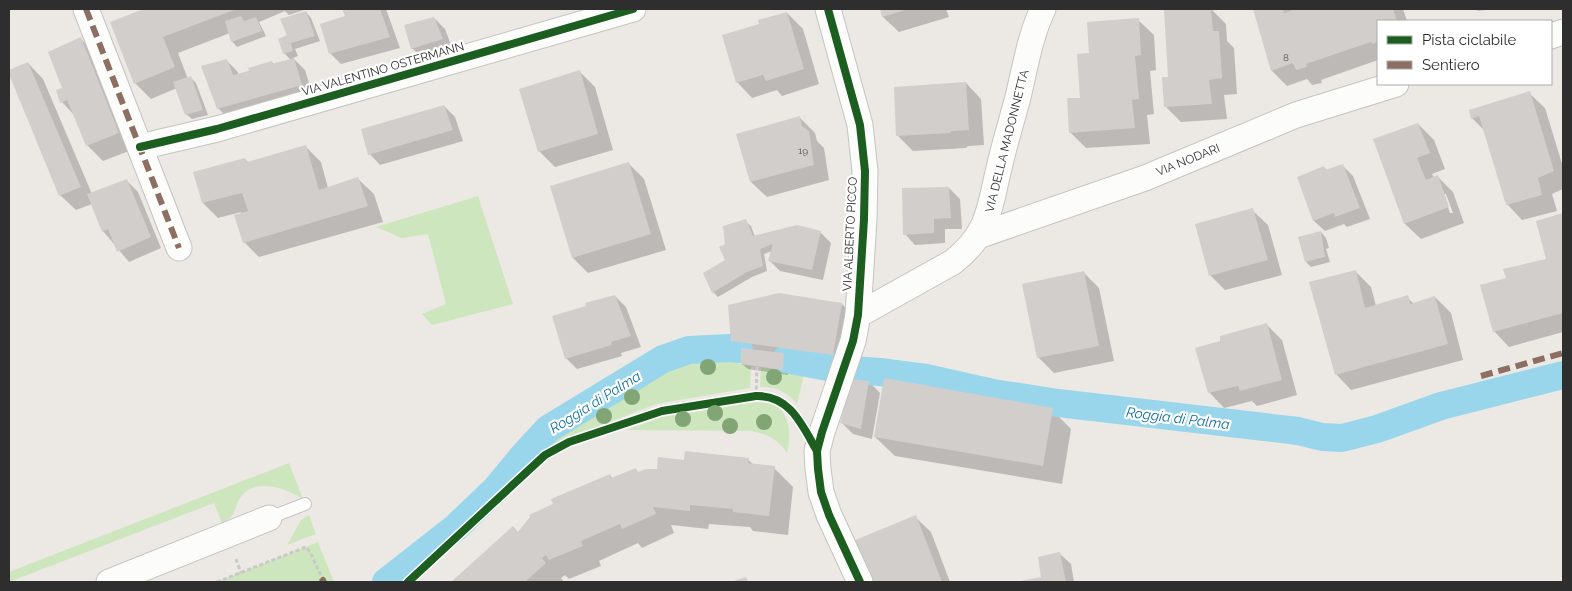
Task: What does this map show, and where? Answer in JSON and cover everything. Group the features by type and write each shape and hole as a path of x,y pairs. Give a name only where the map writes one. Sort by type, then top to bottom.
{"street":[{"name":"VIA VALENTINO OSTERMANN","path":"140,147 217,129 633,9"},
{"name":"VIA ALBERTO PICCO","path":"828,9 857,113 863,148 865,171 864,219 858,315"},
{"name":"VIA DELLA MADONNETTA","path":"858,315 953,262 967,251 978,236 989,213 1024,70 1038,20 1043,9"},
{"path":"90,10 140,147 180,248"},
{"name":"VIA NODARI","path":"978,236 1145,178 1296,116 1393,85"},
{"path":"858,315 853,341 817,450 821,492 829,515 860,582"},
{"path":"109,582 269,518"}],"lane":[{"path":"269,518 305,504"}],"path":[{"path":"756,396 757,367"},
{"path":"217,582 306,547 323,580"}],"green space":[{"path":"478,196 513,304 432,325 422,314 446,304 428,234 402,238 376,227"},
{"path":"716,359 751,366 750,388 656,404 545,447 654,371"},
{"path":"761,367 804,374 797,404 790,396 781,391 760,387"},
{"path":"757,402 775,404 784,414 789,433 787,453 772,438 751,431 626,430 662,417"},
{"path":"289,463 303,499 288,491 270,486 253,488 240,498 232,516 222,523 214,503 9,582 9,572"},
{"path":"309,515 316,534 287,545 301,520"},
{"path":"318,542 334,582 217,582"}],"building":[{"path":"144,9 237,9 163,37 175,67 134,84 110,22"},
{"path":"342,9 380,9 390,37 329,54 320,24 345,16"},
{"path":"880,9 909,9 882,17"},
{"path":"1211,9 1213,31 1219,31 1222,78 1209,80 1212,104 1164,107 1162,77 1168,77 1164,10"},
{"path":"1253,9 1283,9 1284,13 1297,9 1393,9 1397,20 1377,20 1377,42 1372,44 1371,42 1306,64 1307,67 1296,70 1293,63 1271,71"},
{"path":"306,11 315,36 291,43 293,51 283,54 278,39 287,35 280,19"},
{"path":"787,12 804,69 766,81 763,75 736,83 722,35 759,24 758,20"},
{"path":"241,16 244,21 256,17 262,31 231,42 225,21"},
{"path":"434,17 443,39 411,49 404,25"},
{"path":"1139,18 1141,55 1135,56 1139,99 1132,100 1135,128 1069,133 1067,98 1080,98 1077,54 1089,53 1087,22"},
{"path":"81,37 119,133 86,146 67,100 60,103 56,90 62,88 48,52"},
{"path":"294,58 302,85 217,109 201,66 227,59 233,75 249,71 248,68 272,61 272,64"},
{"path":"28,62 81,187 59,196 9,74 9,70"},
{"path":"580,70 598,134 538,152 519,89"},
{"path":"191,76 203,110 185,115 173,82"},
{"path":"966,82 969,130 896,136 894,87"},
{"path":"1530,91 1554,171 1538,178 1542,195 1506,205 1479,116 1471,119 1469,110"},
{"path":"444,105 453,130 368,155 361,129"},
{"path":"800,116 802,126 809,131 814,165 750,182 736,134"},
{"path":"1418,123 1430,153 1417,158 1426,180 1438,175 1449,207 1404,224 1373,139"},
{"path":"306,145 319,190 358,177 368,206 243,243 234,215 248,211 242,193 202,203 193,172 245,158 247,162"},
{"path":"629,162 651,234 572,258 550,186"},
{"path":"1343,164 1360,208 1335,217 1334,213 1313,221 1297,177 1324,166 1325,170"},
{"path":"127,179 151,237 117,252 108,229 102,232 87,194"},
{"path":"949,187 951,218 934,219 934,233 903,235 902,188"},
{"path":"1253,208 1268,260 1209,276 1195,224"},
{"path":"1563,213 1563,313 1493,332 1480,285 1506,278 1503,269 1546,259 1536,221"},
{"path":"746,219 753,236 797,225 821,231 812,270 768,261 773,244 760,249 763,266 747,272 712,293 703,273 725,260 719,247 725,244 723,226"},
{"path":"1321,231 1325,257 1305,262 1298,237"},
{"path":"1356,270 1365,308 1408,295 1410,304 1435,296 1448,344 1335,375 1309,282"},
{"path":"1084,271 1099,346 1037,358 1022,284"},
{"path":"779,293 842,303 833,355 731,341 728,305"},
{"path":"615,295 631,336 611,342 612,345 565,359 552,316 586,306 585,303"},
{"path":"1267,323 1282,380 1240,391 1238,386 1208,393 1195,348 1220,341 1220,336"},
{"path":"741,348 784,353 783,370 741,364"},
{"path":"884,378 1053,408 1043,466 874,437"},
{"path":"852,379 869,381 861,429 840,423"},
{"path":"685,451 749,458 748,463 775,466 769,516 733,512 733,509 690,505 690,511 653,507 656,514 622,529 620,524 581,541 583,546 549,560 546,555 542,558 546,563 525,582 451,582 513,526 518,532 530,517 529,515 553,504 551,499 610,474 611,478 636,468 638,472 646,469 657,469 658,457 684,460"},
{"path":"916,515 942,582 870,582 853,541"},
{"path":"1060,552 1066,582 1016,582 1041,577 1038,557"},
{"path":"746,577 748,582 731,582"}],"waterway":[{"name":"Roggia di Palma","path":"386,582 455,528 495,490 548,429 663,359 689,350 739,349"},
{"name":"Roggia di Palma","path":"786,359 838,369 926,378 993,393 1058,403 1298,431 1322,437 1342,438 1377,429 1441,406 1563,375"}],"marked path":[{"path":"86,9 179,248"},
{"path":"1481,376 1563,353"},
{"path":"321,582 323,580 324,582"}],"cycle path":[{"path":"140,147 217,129 633,9"},
{"path":"828,9 860,125 865,171 864,219 858,315 853,341 817,451 818,469 821,492 829,515 860,582"},
{"path":"408,582 545,455 569,442 662,411 756,396 768,397 778,401 794,413 817,451"}]}
